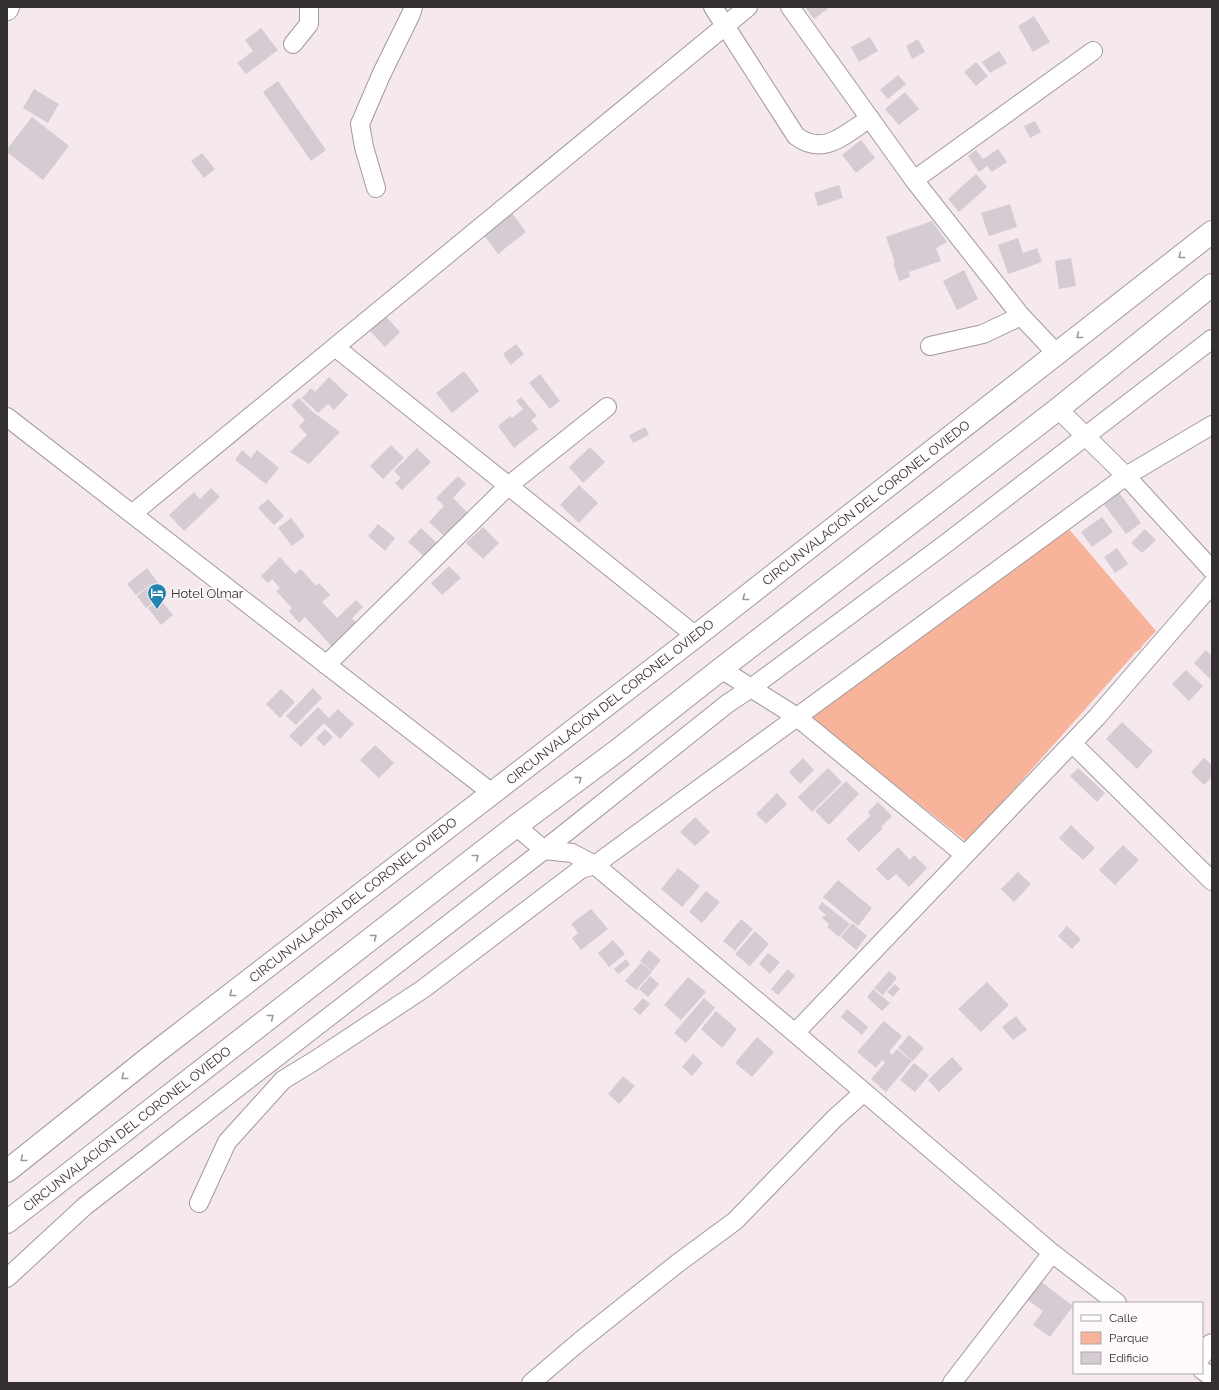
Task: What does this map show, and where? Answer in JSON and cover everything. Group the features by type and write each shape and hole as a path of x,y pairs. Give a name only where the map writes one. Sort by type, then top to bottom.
{"highway":[{"name":"CIRCUNVALACIÓN DEL CORONEL OVIEDO","path":"7,1171 155,1053 696,636 1212,232"},
{"name":"CIRCUNVALACIÓN DEL CORONEL OVIEDO","path":"7,1222 516,826 622,747 1058,409 1212,285"}],"street":[{"path":"293,44 309,24 309,7"},
{"path":"376,188 364,147 360,124 413,7"},
{"path":"713,7 796,136 804,142 816,145 830,144 870,118"},
{"path":"132,514 748,7"},
{"path":"790,7 914,180 1021,316 1057,354"},
{"path":"914,180 1093,51"},
{"path":"930,346 983,334 1021,316"},
{"path":"7,1278 85,1206 544,850 727,704 751,688 944,545 1212,339"},
{"path":"335,347 696,636"},
{"path":"326,665 508,486 607,407"},
{"path":"1058,409 1126,476 1212,570"},
{"path":"7,417 492,793"},
{"path":"199,1203 226,1142 283,1080 314,1062 423,989 581,869 594,865 1126,476 1212,425"},
{"path":"795,1033 1097,717 1212,584"},
{"path":"721,669 797,717 965,855"},
{"path":"1072,743 1212,881"},
{"path":"516,826 544,850 572,853 594,865 795,1033 1052,1252 1116,1302"},
{"path":"531,1383 672,1268 735,1221 835,1118 864,1092"},
{"path":"952,1383 1052,1252"},
{"path":"1203,1354 1210,1344 1212,1344"},
{"path":"1203,1371 1212,1377"}],"green space":[{"path":"1068,528 1156,631 967,842 808,716"}],"building":[{"path":"805,7 830,7 814,19"},
{"path":"1034,16 1050,42 1033,52 1018,26"},
{"path":"261,28 278,50 246,74 237,63 253,51 245,40"},
{"path":"870,37 878,51 859,62 851,47"},
{"path":"918,39 925,52 912,59 906,46"},
{"path":"999,51 1007,63 990,73 982,62"},
{"path":"976,62 988,76 976,86 964,72"},
{"path":"898,75 906,84 888,99 880,90"},
{"path":"278,81 326,150 311,161 263,92"},
{"path":"34,89 59,104 48,123 23,108"},
{"path":"905,92 919,109 899,125 885,109"},
{"path":"32,117 69,146 43,180 7,152 7,149"},
{"path":"1035,121 1041,132 1030,138 1024,126"},
{"path":"861,140 875,158 856,173 842,155"},
{"path":"998,149 1007,162 992,172 987,166 979,172 968,156 976,150 983,159"},
{"path":"202,153 215,169 204,178 191,161"},
{"path":"976,174 987,187 959,212 948,199"},
{"path":"839,185 843,198 818,206 814,193"},
{"path":"1010,204 1017,227 989,236 981,213"},
{"path":"512,213 526,232 498,254 484,235"},
{"path":"932,221 947,242 936,248 941,261 909,272 910,277 899,281 893,263 895,263 886,237"},
{"path":"1018,238 1023,253 1037,248 1042,262 1008,274 998,245"},
{"path":"1071,258 1076,286 1059,289 1055,261"},
{"path":"964,270 978,299 957,310 943,281"},
{"path":"384,314 400,332 385,347 368,329"},
{"path":"516,344 524,354 511,365 503,354"},
{"path":"464,371 479,391 452,413 436,393"},
{"path":"540,374 560,401 550,409 529,383"},
{"path":"329,377 348,395 334,410 328,404 318,413 302,398 311,388 315,392"},
{"path":"521,397 537,416 531,420 538,429 514,448 498,426 510,416 512,418 523,409 516,401"},
{"path":"299,398 313,412 340,432 309,464 290,452 307,435 299,426 305,420 291,405"},
{"path":"645,427 649,435 633,443 629,435"},
{"path":"391,445 404,458 383,479 370,466"},
{"path":"590,447 605,462 583,483 569,467"},
{"path":"417,448 431,462 402,490 395,483 401,478 394,471"},
{"path":"242,450 251,458 257,450 279,468 266,484 235,460"},
{"path":"458,476 466,484 453,498 468,513 445,537 429,522 444,506 436,498"},
{"path":"579,485 598,503 579,523 560,505"},
{"path":"211,488 220,497 184,531 169,515 194,492 200,499"},
{"path":"1118,491 1141,523 1126,534 1103,503"},
{"path":"268,499 284,516 274,525 258,508"},
{"path":"1102,517 1113,532 1092,547 1081,532"},
{"path":"291,518 305,536 292,546 278,528"},
{"path":"378,524 395,538 385,551 368,536"},
{"path":"483,527 499,543 483,559 466,543"},
{"path":"421,528 438,544 426,558 408,542"},
{"path":"1145,529 1156,540 1142,553 1131,543"},
{"path":"1117,548 1128,564 1115,573 1104,557"},
{"path":"280,557 295,574 301,569 316,586 319,583 330,595 322,602 337,618 356,600 363,607 352,618 359,626 334,649 305,617 299,623 289,611 292,608 276,591 280,588 272,579 268,583 261,576"},
{"path":"449,566 461,578 442,595 431,583"},
{"path":"147,568 156,580 136,595 127,584"},
{"path":"156,580 166,592 146,608 137,596"},
{"path":"160,599 173,615 161,625 148,608"},
{"path":"1206,650 1212,656 1212,681 1194,663"},
{"path":"1186,670 1203,686 1189,701 1172,684"},
{"path":"313,688 322,698 296,725 286,716"},
{"path":"281,689 295,702 280,718 266,704"},
{"path":"318,707 329,718 338,709 354,724 340,739 324,723 301,747 289,736"},
{"path":"1122,722 1153,751 1137,769 1106,739"},
{"path":"325,729 333,737 324,746 316,738"},
{"path":"375,745 394,763 379,778 360,760"},
{"path":"803,758 814,770 800,784 789,772"},
{"path":"1204,758 1212,765 1212,777 1204,785 1191,772"},
{"path":"828,768 842,782 812,812 798,797"},
{"path":"1078,768 1105,793 1097,802 1070,776"},
{"path":"846,781 859,794 829,825 815,811"},
{"path":"777,793 787,804 766,824 756,814"},
{"path":"878,802 892,816 881,827 883,828 859,852 846,839 870,816 868,812"},
{"path":"695,817 710,832 695,846 680,832"},
{"path":"1071,825 1095,848 1083,860 1059,838"},
{"path":"1123,845 1139,860 1115,885 1099,870"},
{"path":"898,847 910,860 914,855 927,868 909,887 896,874 888,881 876,869"},
{"path":"678,868 700,886 682,907 661,889"},
{"path":"1018,872 1031,884 1014,902 1001,889"},
{"path":"838,880 872,908 858,926 823,897"},
{"path":"706,891 720,902 702,923 689,912"},
{"path":"822,902 850,924 839,937 827,927 829,924 822,918 826,915 818,908"},
{"path":"591,909 608,929 581,950 572,938 578,933 571,924"},
{"path":"741,919 753,929 735,951 723,941"},
{"path":"852,923 867,936 856,950 841,937"},
{"path":"1067,926 1081,939 1072,949 1058,936"},
{"path":"755,931 769,944 750,966 735,954"},
{"path":"613,940 625,954 609,967 598,953"},
{"path":"649,950 661,960 652,971 640,961"},
{"path":"768,953 780,962 770,974 759,964"},
{"path":"626,959 630,965 618,974 614,969"},
{"path":"641,963 652,972 636,990 625,981"},
{"path":"788,969 795,976 778,995 771,989"},
{"path":"889,971 897,978 883,995 874,988"},
{"path":"650,976 659,984 648,997 639,989"},
{"path":"688,977 706,992 681,1020 664,1005"},
{"path":"987,982 1009,1005 981,1032 958,1009"},
{"path":"895,984 900,989 893,997 887,992"},
{"path":"873,989 890,1003 882,1011 867,997"},
{"path":"643,998 650,1004 640,1015 633,1009"},
{"path":"704,998 715,1008 686,1043 674,1033"},
{"path":"847,1009 868,1027 862,1035 841,1017"},
{"path":"716,1011 737,1029 722,1048 701,1029"},
{"path":"1016,1016 1027,1030 1013,1040 1002,1027"},
{"path":"884,1021 902,1036 889,1052 892,1055 897,1049 912,1061 886,1092 871,1079 885,1063 882,1060 876,1068 857,1052"},
{"path":"909,1035 924,1048 913,1061 898,1048"},
{"path":"757,1037 774,1052 752,1077 735,1063"},
{"path":"693,1054 703,1063 692,1076 682,1067"},
{"path":"952,1057 963,1069 939,1092 928,1080"},
{"path":"914,1063 929,1075 915,1092 900,1080"},
{"path":"623,1076 635,1086 619,1104 608,1094"},
{"path":"1039,1280 1073,1306 1050,1337 1033,1325 1043,1311 1025,1298"}],"place":[{"name":"Hotel Olmar","path":"157,610"}]}
